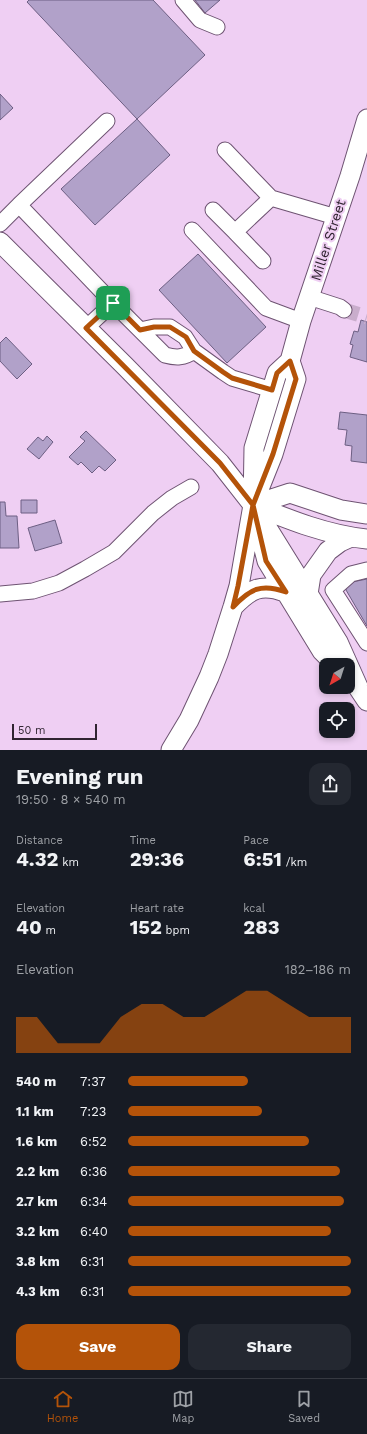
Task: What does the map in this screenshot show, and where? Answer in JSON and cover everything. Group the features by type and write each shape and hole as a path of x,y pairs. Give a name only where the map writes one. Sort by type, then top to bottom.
{"main road":[{"name":"Miller Street","path":"253,505 254,448 277,373 290,361 301,321 350,176 367,119"},
{"path":"0,242 220,463 253,505 338,642 358,689"},
{"path":"171,750 188,720 209,677 233,607 253,505 273,454 296,379 290,361"},
{"path":"253,505 290,493 328,506 354,513 367,514"},
{"path":"253,505 320,530 359,538"},
{"path":"253,505 266,561 322,651 329,658"},
{"path":"308,594 311,575 328,551 340,542 359,538"},
{"path":"233,607 243,596 260,588 269,587 286,592"}],"street":[{"path":"183,0 200,20 217,27"},
{"path":"0,224 107,121"},
{"path":"225,150 271,198 336,217"},
{"path":"235,232 271,198"},
{"path":"19,205 165,355 176,358 188,355 194,351"},
{"path":"214,210 263,261"},
{"path":"192,230 266,308 301,321"},
{"path":"309,297 340,307 344,310"},
{"path":"86,328 113,303"},
{"path":"140,330 154,327 170,327 186,337 194,351 232,378 272,390"},
{"path":"0,594 33,591 58,583 85,570 114,552 153,513 172,498 191,487"},
{"path":"367,570 351,574 333,590 367,643"},
{"path":"0,584 33,591"}],"building":[{"path":"29,0 153,0 205,55 137,119 27,2"},
{"path":"195,0 220,0 205,13"},
{"path":"0,94 13,108 0,120"},
{"path":"137,119 170,155 95,225 61,189"},
{"path":"198,254 266,327 227,363 159,290"},
{"path":"361,320 367,322 367,362 350,357 353,345 350,344 354,331 358,332"},
{"path":"6,337 32,364 17,379 0,361 0,343"},
{"path":"340,412 367,415 367,463 351,461 352,446 345,445 347,430 338,429"},
{"path":"86,431 116,460 105,471 99,466 92,473 81,462 78,465 69,457 85,441 80,437"},
{"path":"47,436 53,442 39,459 27,449 38,437 43,441"},
{"path":"21,500 37,500 37,513 21,513"},
{"path":"0,502 5,502 6,516 17,516 19,548 0,548"},
{"path":"55,520 62,543 35,551 28,528"},
{"path":"367,579 367,626 346,590 346,587 352,582"}],"tunnel":[{"path":"344,310 367,317"}],"route":[{"path":"113,303 86,328 220,463 253,505 233,607 243,596 260,588 269,587 286,592 266,561 253,505 273,454 296,379 290,361 277,373 272,390 232,378 194,351 186,337 170,327 154,327 140,330 113,303"}]}
